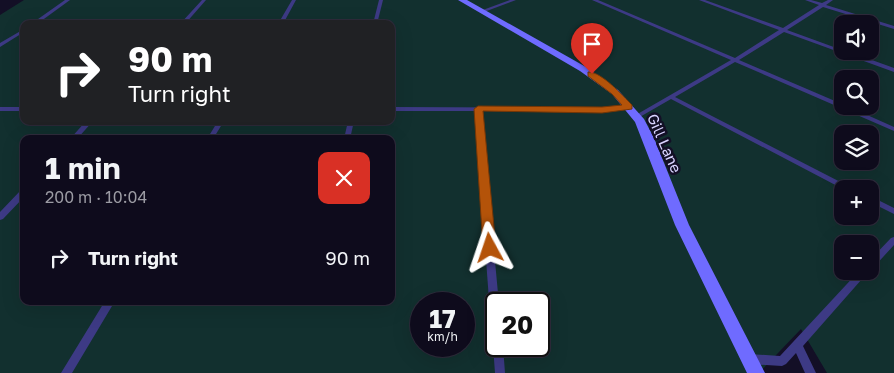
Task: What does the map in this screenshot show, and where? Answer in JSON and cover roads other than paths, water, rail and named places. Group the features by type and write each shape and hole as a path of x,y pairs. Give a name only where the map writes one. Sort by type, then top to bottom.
{"street":[{"name":"Gill Lane","path":"462,0 583,68 615,92 632,112 648,138 682,225 756,373"}],"lane":[{"path":"39,20 68,0"},
{"path":"186,20 204,0"},
{"path":"282,20 294,0"},
{"path":"376,20 381,0"},
{"path":"482,11 514,0"},
{"path":"594,0 894,129"},
{"path":"701,0 894,70"},
{"path":"807,0 894,28"},
{"path":"395,108 632,112 671,97 735,60 831,0"},
{"path":"0,46 20,33"},
{"path":"671,97 834,181"},
{"path":"0,109 20,109"},
{"path":"478,109 493,292"},
{"path":"77,135 86,125"},
{"path":"0,217 20,196"},
{"path":"879,204 894,211"},
{"path":"879,256 894,240"},
{"path":"748,359 782,361 857,280"},
{"path":"66,373 108,305"},
{"path":"796,345 810,373"},
{"path":"499,357 500,373"}]}
